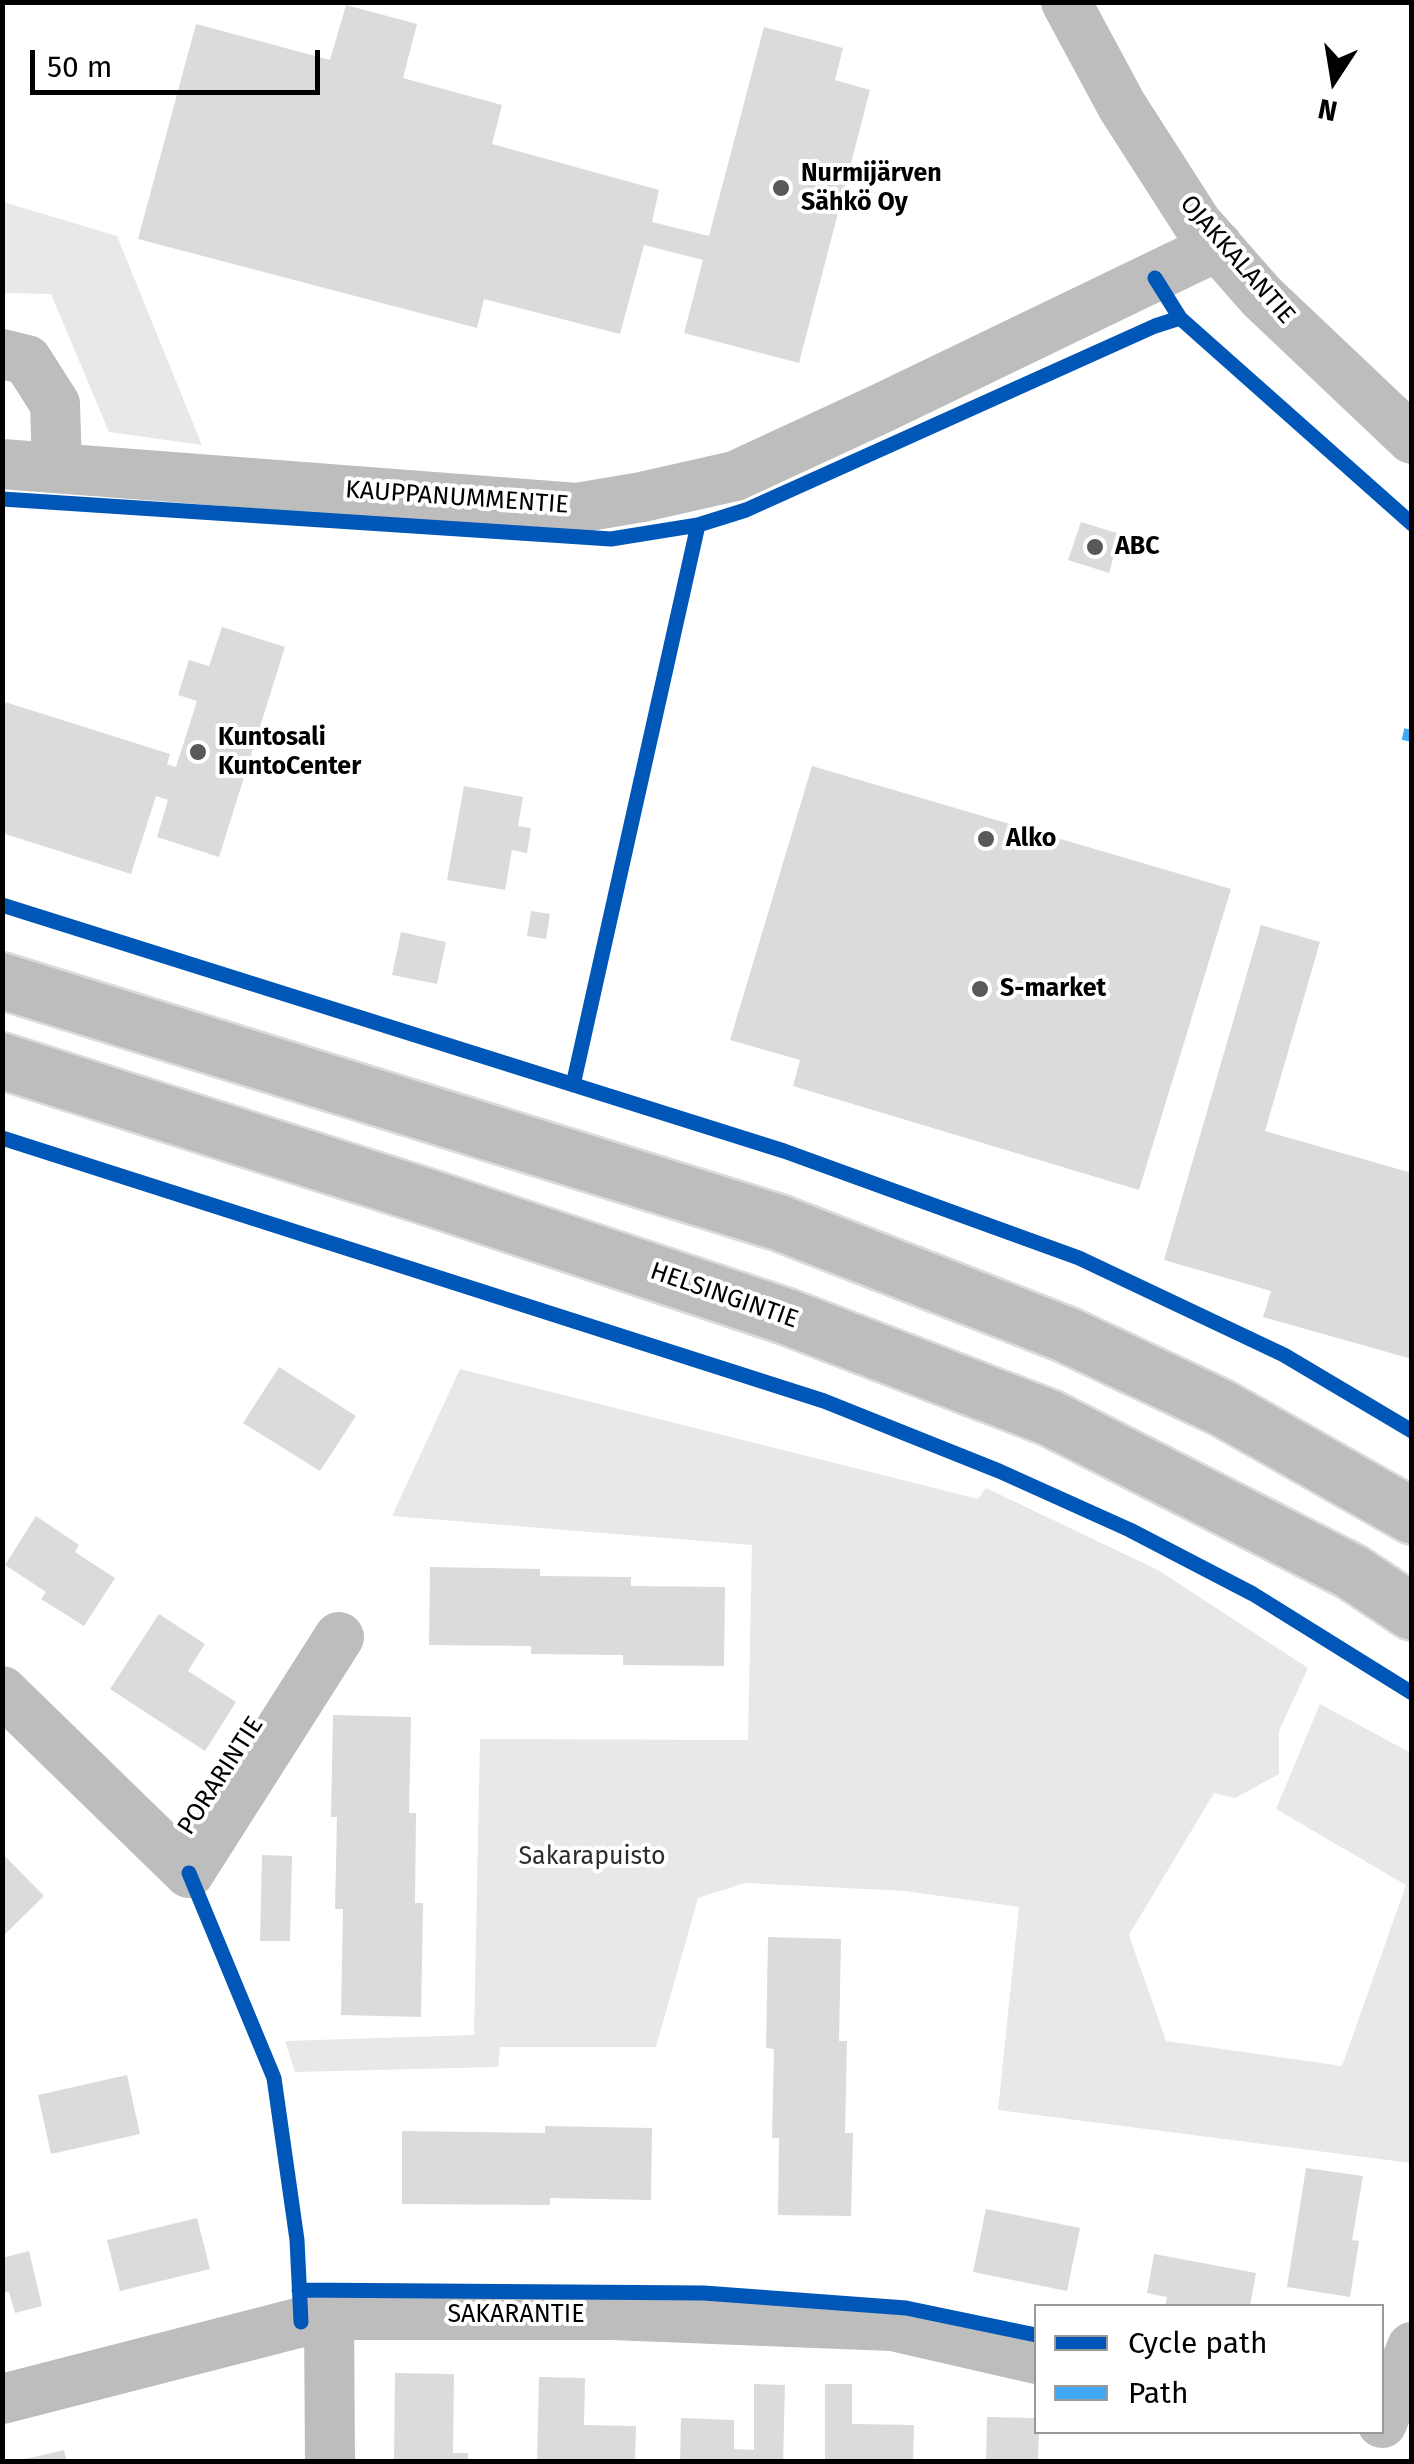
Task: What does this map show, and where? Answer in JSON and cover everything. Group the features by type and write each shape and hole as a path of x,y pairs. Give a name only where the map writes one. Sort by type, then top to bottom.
{"main road":[{"path":"2,981 780,1223 1067,1335 1222,1408 1412,1516"},
{"name":"HELSINGINTIE","path":"2,1061 785,1316 1050,1418 1352,1572 1412,1612"}],"street":[{"name":"OJAKKALANTIE","path":"1066,2 1122,106 1197,222 1261,296 1412,439"},
{"name":"KAUPPANUMMENTIE","path":"2,464 577,508 642,497 735,476 1218,246"},
{"path":"2,354 28,360 56,404 57,467"},
{"name":"PORARINTIE","path":"2,1691 188,1873 339,1638"},
{"path":"329,2314 330,2462"},
{"name":"SAKARANTIE","path":"2,2399 329,2314 612,2315 892,2326 1034,2359"},
{"path":"1384,2408 1412,2347"}],"green space":[{"path":"3,202 117,236 202,445 109,432 51,294 3,293"},
{"name":"Sakarapuisto","path":"460,1369 978,1499 986,1488 1158,1570 1308,1668 1279,1731 1279,1774 1235,1798 1214,1793 1129,1935 1166,2041 1342,2066 1406,1885 1276,1809 1320,1704 1411,1753 1411,2163 998,2110 1019,1907 905,1891 745,1883 698,1898 656,2047 500,2047 498,2067 295,2072 285,2041 474,2035 480,1739 748,1740 752,1545 392,1516"}],"building":[{"path":"346,5 417,24 403,78 502,105 492,144 659,190 652,222 709,236 764,27 843,48 835,80 870,90 799,363 684,333 703,260 644,245 620,334 484,299 477,328 138,239 196,24 330,60"},
{"name":"ABC","path":"1081,522 1120,534 1109,573 1068,560"},
{"path":"222,627 285,647 219,857 157,837 168,800 156,796 131,874 2,833 2,701 170,754 167,764 176,767 197,701 178,695 189,660 209,666"},
{"path":"812,766 1231,889 1139,1190 793,1086 800,1060 730,1040"},
{"path":"464,786 523,797 518,826 531,828 527,853 512,850 505,890 447,880"},
{"path":"531,911 550,914 546,939 527,936"},
{"path":"1261,925 1320,942 1265,1131 1412,1173 1412,1359 1263,1317 1271,1291 1164,1260"},
{"path":"401,932 446,942 437,984 392,975"},
{"path":"279,1367 356,1416 320,1471 243,1423"},
{"path":"36,1516 79,1545 75,1552 115,1578 84,1626 41,1599 46,1592 5,1565"},
{"path":"430,1567 540,1569 540,1576 631,1577 631,1586 725,1587 724,1666 623,1665 623,1655 531,1654 531,1646 429,1645"},
{"path":"159,1614 205,1644 188,1671 236,1702 205,1751 110,1689"},
{"path":"333,1715 411,1717 409,1813 416,1813 415,1903 423,1903 421,2017 341,2015 343,1909 335,1909 337,1817 331,1817"},
{"path":"2,1853 44,1896 2,1937"},
{"path":"262,1855 292,1856 290,1941 260,1941"},
{"path":"768,1937 841,1939 839,2041 847,2041 845,2133 853,2133 851,2216 778,2215 779,2138 772,2138 774,2049 766,2048"},
{"path":"127,2075 140,2134 51,2154 38,2095"},
{"path":"545,2126 652,2128 651,2200 550,2198 550,2205 402,2204 402,2131 545,2133"},
{"path":"1306,2168 1363,2176 1352,2240 1359,2241 1350,2297 1287,2287"},
{"path":"986,2209 1080,2228 1067,2291 973,2272"},
{"path":"197,2218 210,2269 120,2291 107,2240"},
{"path":"29,2251 42,2306 15,2313 9,2292 2,2293 2,2258"},
{"path":"1154,2254 1256,2273 1250,2304 1165,2304 1167,2297 1147,2293"},
{"path":"395,2373 454,2374 453,2453 468,2453 468,2462 394,2459"},
{"path":"539,2377 585,2378 584,2425 636,2426 635,2462 537,2462"},
{"path":"754,2384 785,2385 783,2462 680,2462 681,2418 734,2420 734,2449 754,2450"},
{"path":"825,2384 852,2384 852,2424 914,2425 913,2462 825,2462"},
{"path":"987,2417 1034,2418 1034,2434 1039,2434 1038,2462 986,2462"},
{"path":"64,2450 67,2462 21,2462 21,2460"}],"marked path":[{"path":"1403,734 1412,736"}],"cycle path":[{"path":"1155,278 1180,318 1412,524"},
{"path":"2,499 611,539 698,525 746,510 1180,318"},
{"path":"573,1085 698,525"},
{"path":"2,905 784,1151 1079,1258 1284,1355 1412,1431"},
{"path":"2,1138 824,1401 999,1471 1130,1530 1253,1594 1412,1693"},
{"path":"189,1873 274,2078 297,2240 301,2322"},
{"path":"299,2290 704,2293 906,2308 1034,2335"}],"place":[{"name":"Nurmijärven Sähkö Oy","path":"781,188"},
{"name":"ABC","path":"1095,547"},
{"name":"Kuntosali KuntoCenter","path":"198,752"},
{"name":"Alko","path":"986,839"},
{"name":"S-market","path":"980,989"}]}
